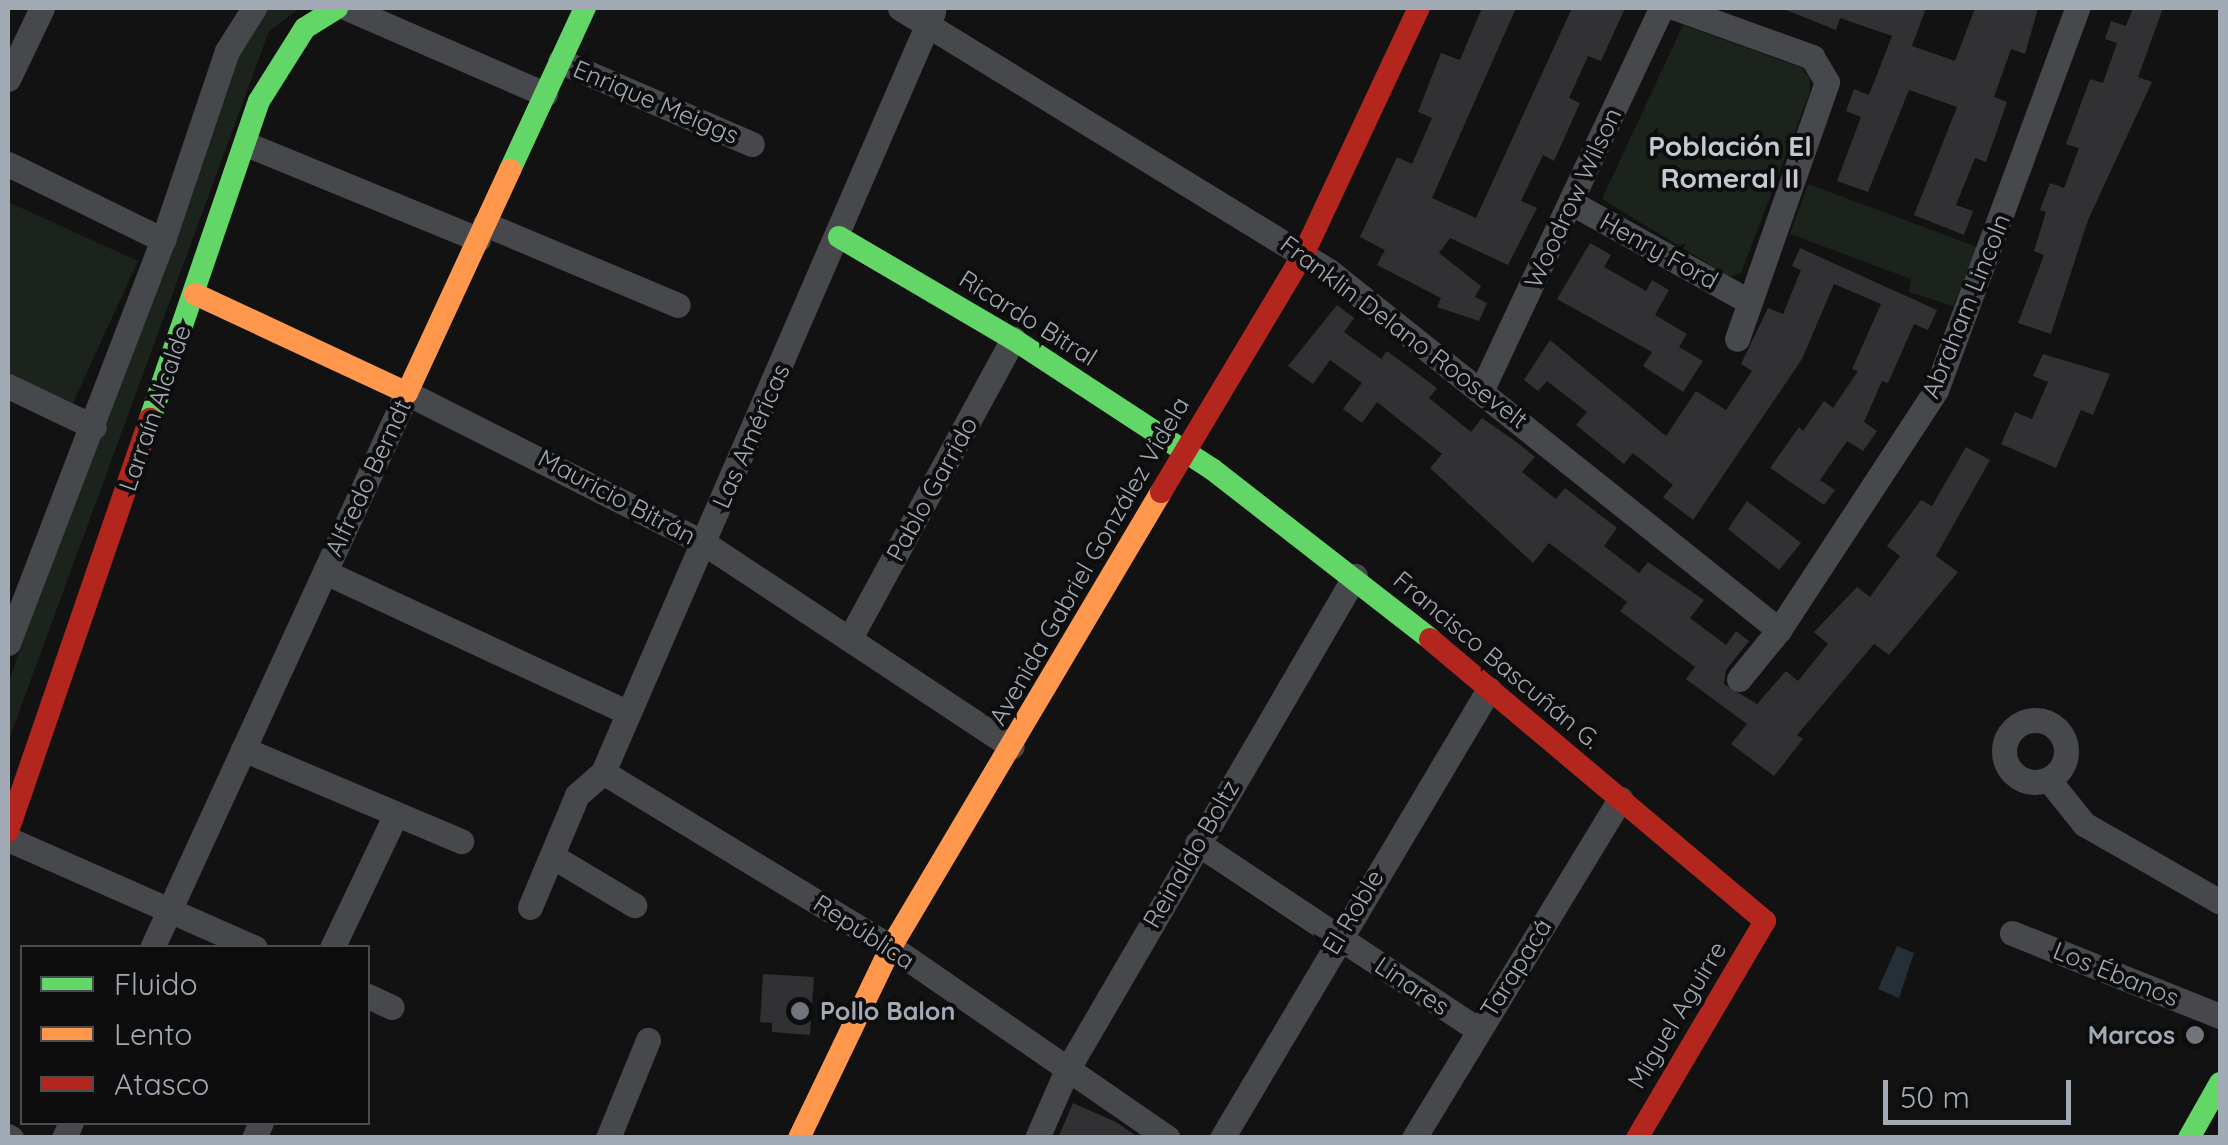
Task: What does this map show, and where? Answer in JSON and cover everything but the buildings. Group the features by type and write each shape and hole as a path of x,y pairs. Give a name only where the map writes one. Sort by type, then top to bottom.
{"street":[{"path":"8,79 42,8"},
{"name":"Larraín Alcalde","path":"8,643 50,522 94,427 227,50 254,8"},
{"name":"Larraín Alcalde","path":"8,831 246,144 277,68 305,28 337,8"},
{"name":"Enrique Meiggs","path":"348,8 545,94"},
{"name":"Alfredo Berndt","path":"153,945 585,8"},
{"name":"Franklin Delano Roosevelt","path":"900,8 932,15 1304,253 1483,387 1779,630"},
{"name":"Avenida Gabriel González Videla","path":"799,1138 891,946 1304,253 1420,8"},
{"name":"Woodrow Wilson","path":"1483,387 1661,8"},
{"name":"Henry Ford","path":"1676,8 1812,57 1827,82 1746,300 1737,339"},
{"name":"Abraham Lincoln","path":"1740,680 1779,630 1936,390 2076,8"},
{"name":"Las Américas","path":"530,908 577,795 602,772 932,15"},
{"name":"Enrique Meiggs","path":"560,61 752,144"},
{"path":"246,144 678,305"},
{"path":"8,164 163,240"},
{"name":"Henry Ford","path":"1572,203 1746,300"},
{"name":"Ricardo Bitral","path":"838,237 1013,339 1185,451"},
{"name":"Mauricio Bitrán","path":"195,294 407,393 704,542 1012,747"},
{"name":"Pablo Garrido","path":"850,638 1013,339"},
{"path":"8,386 94,427"},
{"name":"Francisco Bascuñán G.","path":"1185,451 1355,576 1765,921"},
{"path":"324,572 626,712"},
{"name":"Reinaldo Boltz","path":"1037,1138 1067,1070 1355,576"},
{"name":"El Roble","path":"1222,1138 1338,936 1488,689"},
{"path":"243,749 461,841"},
{"name":"República","path":"602,772 891,946 1168,1138"},
{"path":"2048,779 2084,824 2220,902"},
{"name":"Tarapacá","path":"1414,1138 1620,799"},
{"path":"333,945 396,814"},
{"path":"8,839 248,945"},
{"name":"Linares","path":"1197,843 1478,1030"},
{"path":"552,856 634,905"},
{"name":"Miguel Aguirre","path":"1637,1138 1765,921"},
{"name":"Los Ébanos","path":"2012,933 2220,1016"},
{"path":"370,997 392,1007"},
{"path":"608,1138 648,1040"},
{"path":"2190,1138 2220,1083"}],"shaded area":[{"path":"268,8 300,8 269,31 8,742 8,685 50,556 238,55"},
{"path":"1683,25 1802,68 1809,77 1810,92 1741,273 1730,277 1602,199"},
{"path":"1808,184 1977,247 1953,306 1909,292 1911,279 1790,234"},
{"path":"8,202 138,261 73,403 8,373"},
{"path":"1897,946 1914,953 1899,998 1878,989"}],"traffic: fast":[{"path":"150,419 259,101 305,28 337,8"},
{"path":"510,170 585,8"},
{"path":"839,237 1013,339 1212,469 1430,639"},
{"path":"2189,1138 2220,1083"}],"traffic: slow":[{"path":"195,294 407,393 510,170"},
{"path":"799,1138 891,947 1161,492"}],"traffic: jam":[{"path":"1161,492 1304,253 1419,8"},
{"path":"8,831 150,419"},
{"path":"1430,639 1765,921 1637,1138"}],"place":[{"name":"Pollo Balon","path":"800,1011"},
{"name":"Marcos","path":"2195,1035"}],"district":[{"name":"Población El Romeral II","path":"1730,162"}]}
